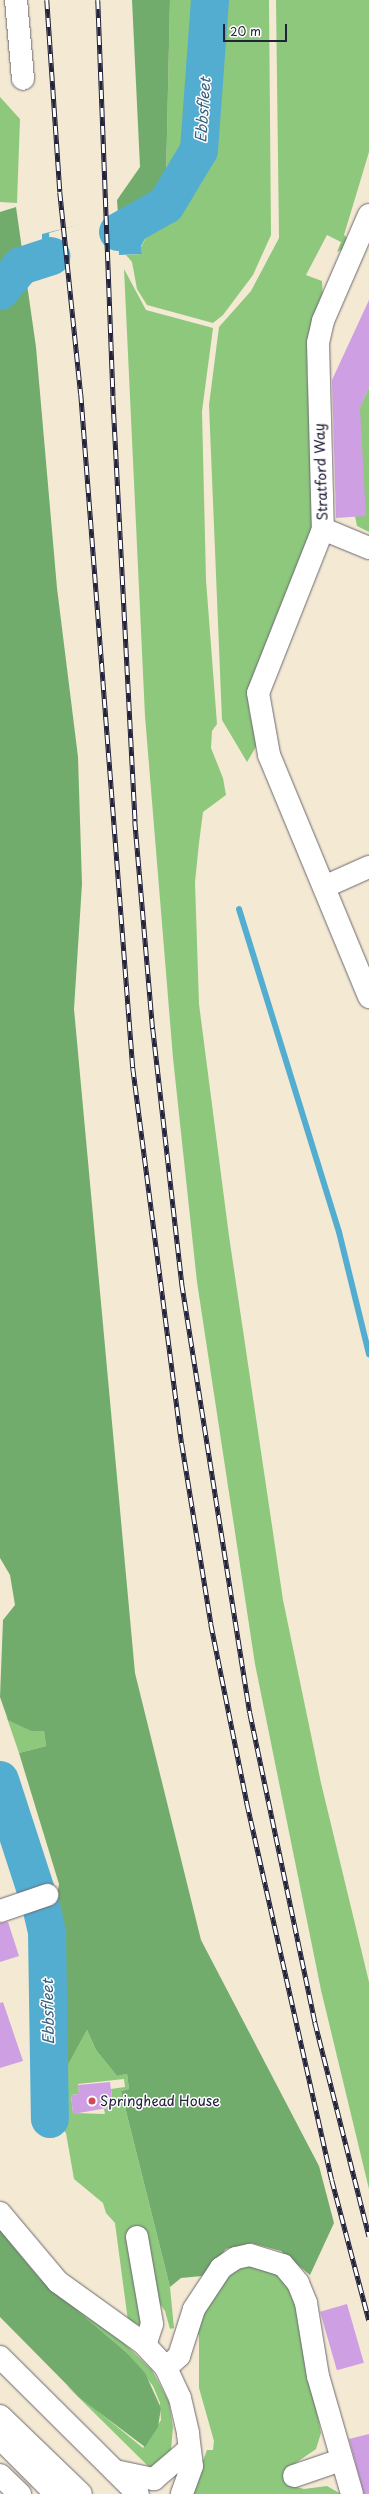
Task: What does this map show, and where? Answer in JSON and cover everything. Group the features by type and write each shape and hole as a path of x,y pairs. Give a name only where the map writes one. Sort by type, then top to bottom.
{"main road":[{"path":"16,0 23,79"},
{"name":"Stratford Way","path":"368,990 269,755 262,728 258,692 323,529 318,343 323,321 369,215"},
{"path":"323,529 369,548"},
{"path":"324,887 369,867"},
{"path":"10,1908 47,1895"},
{"path":"0,2213 58,2282 145,2345 166,2368 182,2406 188,2450 192,2466 182,2494"},
{"path":"137,2238 152,2324 145,2345"},
{"path":"166,2368 179,2356 194,2309 221,2268 247,2256 276,2261 293,2276 306,2303 318,2376 352,2494"},
{"path":"0,2357 138,2494"},
{"path":"0,2416 80,2494"},
{"path":"0,2438 56,2494"},
{"path":"115,2471 154,2479 188,2450"},
{"path":"294,2476 341,2460"},
{"path":"0,2475 20,2494"}],"green space":[{"path":"132,0 170,0 166,178 147,208 131,218 118,215 117,200 140,167"},
{"path":"170,0 269,0 271,235 253,275 223,315 213,323 147,305 137,289 132,262 126,255 142,254 141,247 151,228 148,219 140,215 166,178"},
{"path":"276,0 369,0 369,152 344,235 348,239 344,249 337,252 341,242 327,235 306,275 322,281 323,300 307,372 315,498 313,525 252,679 249,710 257,745 247,762 222,720 209,405 219,327 251,291 279,238"},
{"path":"0,97 20,119 17,203 0,202"},
{"path":"16,207 36,347 57,588 78,757 82,884 74,1009 135,1673 201,1940 319,2166 334,2223 310,2275 281,2251 251,2243 226,2249 202,2276 181,2278 170,2287 121,2091 129,2089 127,2074 117,2076 96,2050 87,2030 68,2065 40,2057 43,2056 33,1953 24,1911 57,1895 59,1884 19,1753 46,1746 44,1731 31,1731 8,1720 0,1697 3,1620 15,1605 10,1575 0,1558 0,212"},
{"path":"124,269 146,310 213,328 202,411 206,580 217,724 212,731 211,748 223,778 226,795 203,812 195,882 199,1004 229,1236 283,1600 321,1783 369,1982 369,2189 321,1990 255,1664 197,1282 173,1058 145,716"},
{"path":"369,387 369,532 357,526 355,516 360,407"},
{"path":"7,1718 31,1731 44,1731 46,1746 19,1753"},
{"path":"87,2030 96,2050 117,2076 127,2074 129,2089 121,2091 170,2287 174,2328 170,2329 165,2311 153,2294 142,2326 128,2321 115,2223 106,2213 103,2203 74,2179 66,2133 60,2127 45,2126 45,2122 66,2122 68,2065","holes":["124,2079 125,2087 111,2089 113,2107 104,2109 105,2114 73,2113 71,2095 79,2094 78,2084"]},
{"path":"41,2064 67,2067 66,2122 37,2122 37,2110 32,2108"},
{"path":"0,2224 152,2370 169,2402 173,2427 171,2450 150,2468 66,2385 143,2448 161,2420 160,2403 153,2386 126,2352 39,2278 0,2230"},
{"path":"0,2230 39,2278 126,2352 145,2373 161,2408 158,2427 145,2447 80,2398 0,2317"},
{"path":"241,2265 268,2266 289,2285 296,2306 321,2433 316,2449 290,2467 293,2486 304,2489 327,2486 341,2494 190,2494 207,2450 213,2450 214,2441 199,2388 199,2335 196,2334 203,2314 225,2277"}],"water":[{"path":"118,215 131,218 140,215 148,219 151,228 141,246 142,254 50,258 32,253 32,245 42,243 42,234"}],"pier":[{"path":"118,213 119,258 51,260 49,233"}],"building":[{"path":"369,300 369,387 360,408 366,516 336,518 332,380"},
{"path":"8,1922 19,1956 0,1962 0,1923"},
{"path":"3,2002 23,2061 0,2068 0,2003"},
{"name":"Springhead House","path":"110,2082 113,2107 73,2114 71,2095 79,2094 78,2085"},
{"path":"347,2304 364,2363 337,2370 320,2312"},
{"path":"369,2434 369,2494 364,2494 349,2439"}],"waterway":[{"name":"Ebbsfleet","path":"118,232 166,205 199,150 210,0"},
{"name":"Ebbsfleet","path":"0,291 21,266 51,256"},
{"path":"239,909 339,1232 369,1354"},
{"name":"Ebbsfleet","path":"0,1780 36,1891"},
{"name":"Ebbsfleet","path":"41,1906 47,1933 50,2119"}],"railway":[{"path":"47,0 60,192 81,394 133,1068 182,1444 211,1624 247,1803 332,2180 369,2320"},
{"path":"98,0 113,396 135,821 153,1029 182,1284 250,1713 315,2022 369,2236"}],"place":[{"name":"Springhead House","path":"92,2101"}]}
